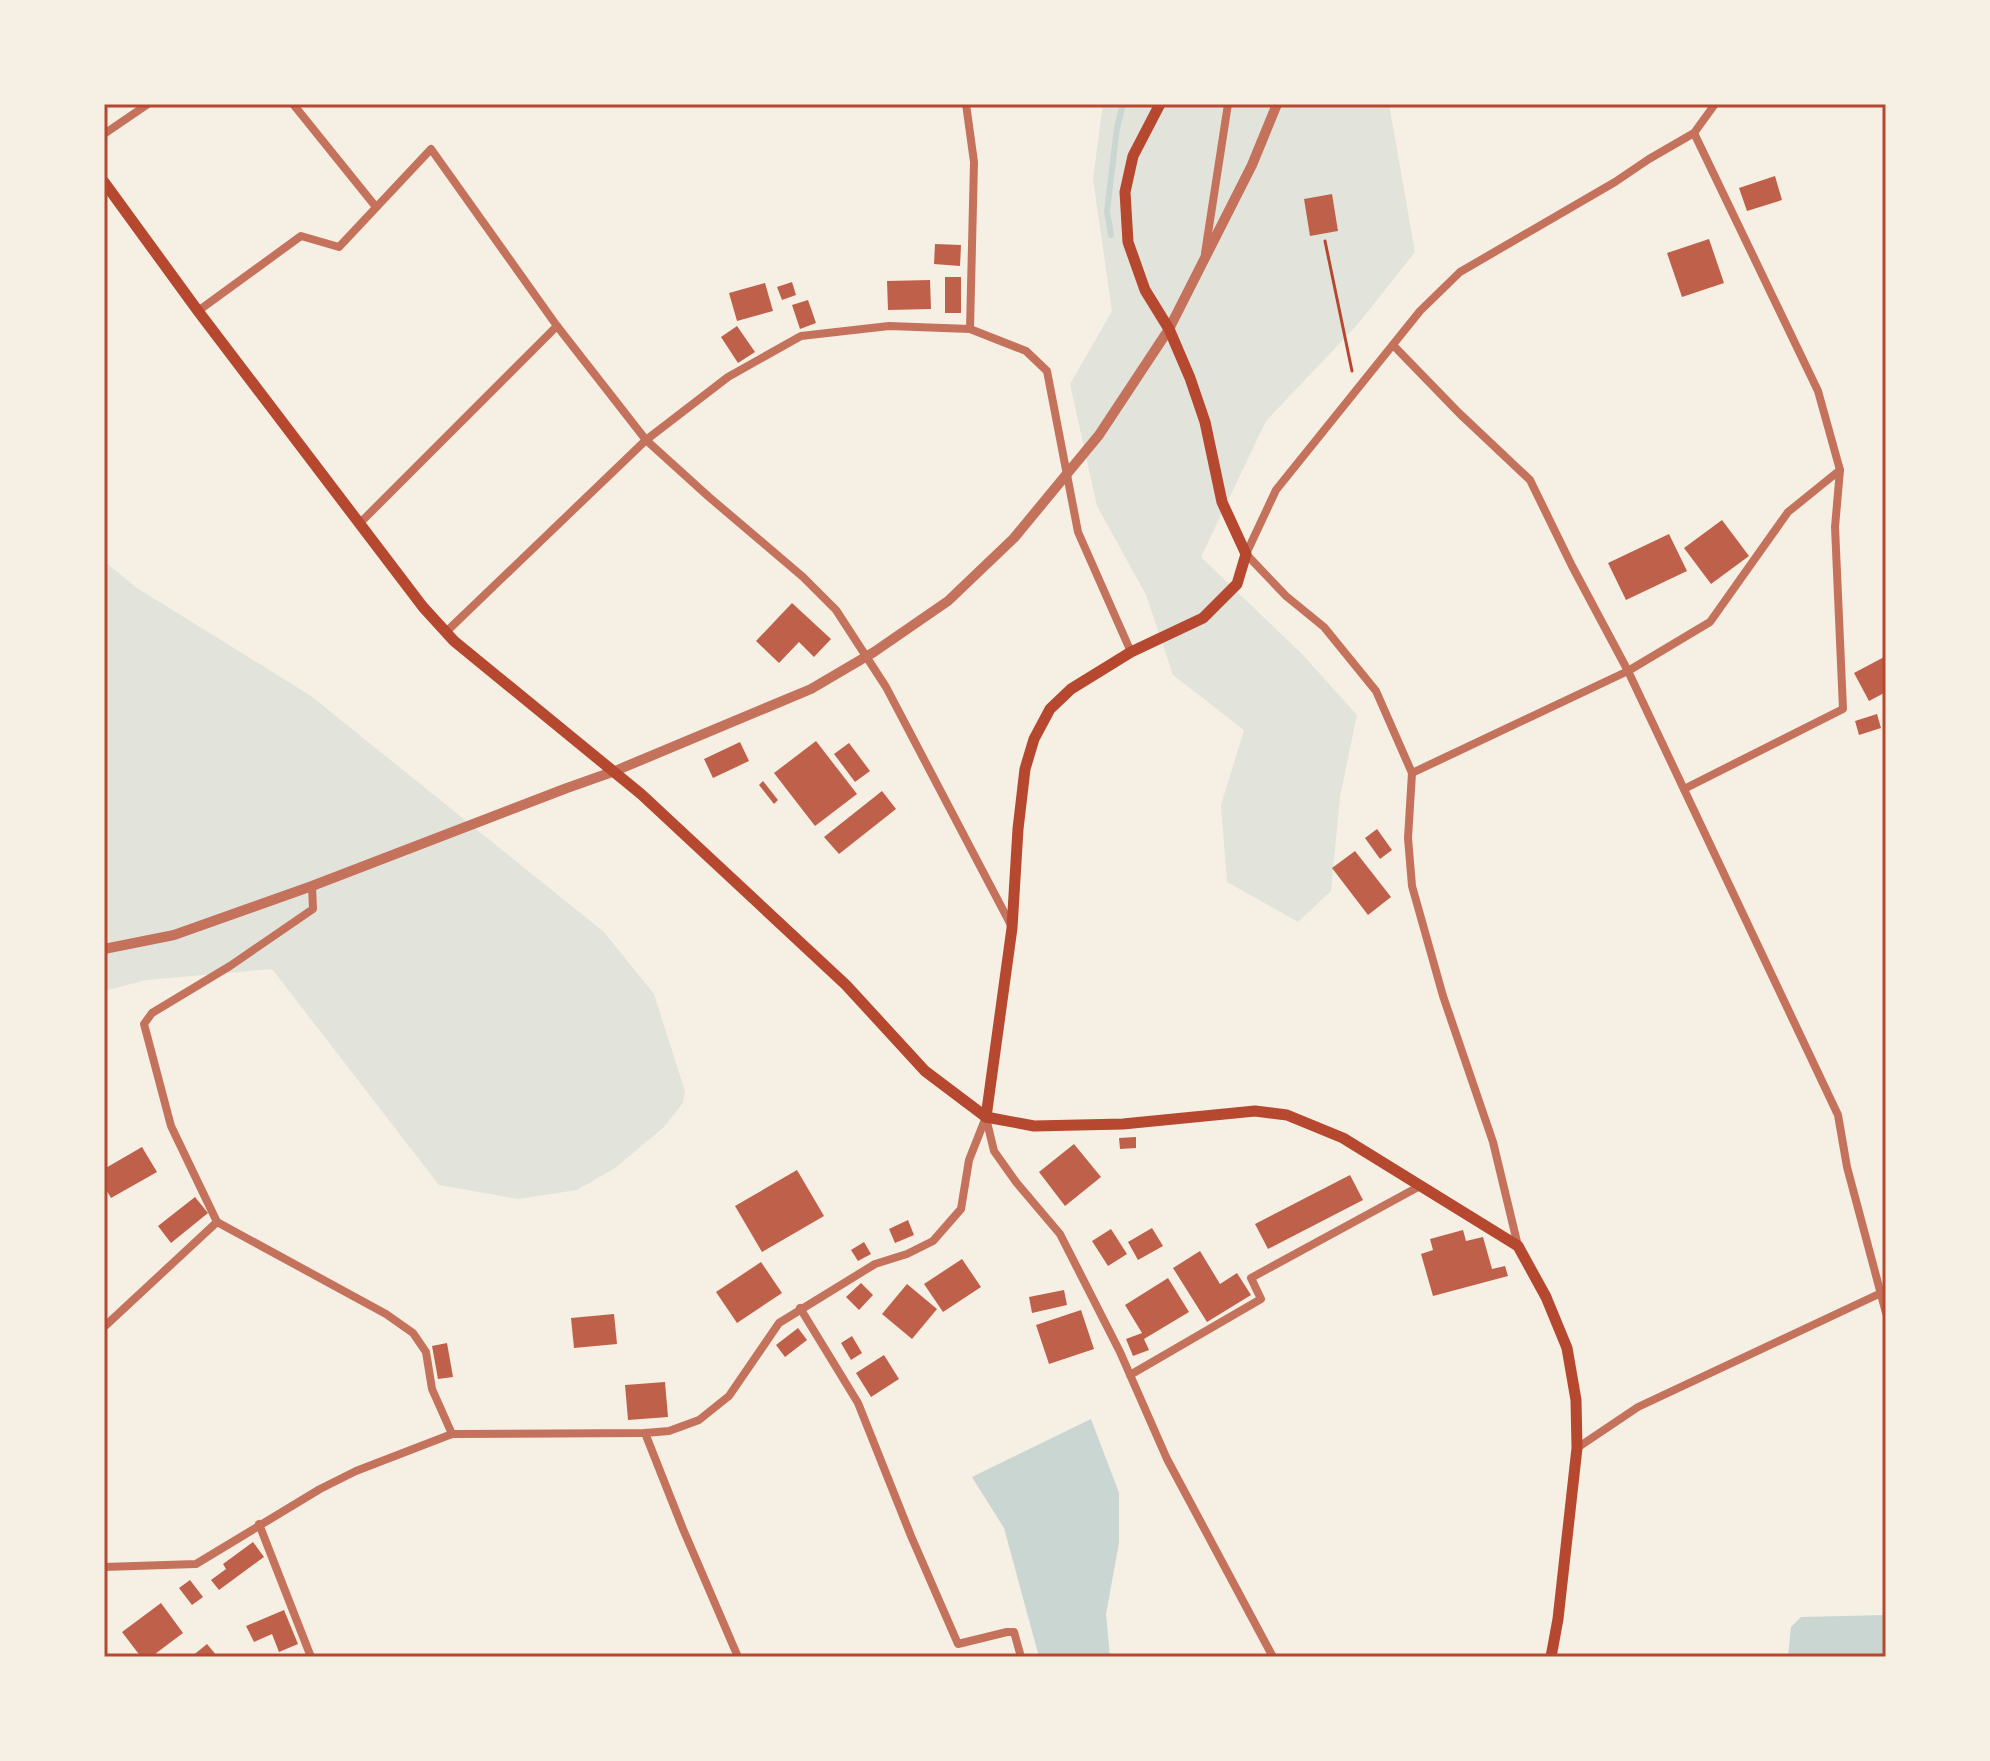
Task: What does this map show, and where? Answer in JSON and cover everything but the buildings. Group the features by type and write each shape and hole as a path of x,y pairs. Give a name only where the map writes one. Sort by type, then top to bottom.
{"main road":[{"path":"986,1117 1012,928 1025,769 1034,739 1050,709 1071,689 1131,652 1203,618 1237,584 1246,554 1222,502 1205,422 1190,378 1169,329 1145,290 1128,242 1125,192 1133,156 1160,104"},
{"path":"105,184 423,607 446,632 615,771 846,985 925,1071 986,1117 1034,1126 1123,1124 1255,1111 1287,1115 1343,1138 1518,1246 1546,1297 1567,1348 1576,1400 1577,1448 1551,1657"}],"street":[{"path":"104,134 148,104"},
{"path":"293,104 376,207"},
{"path":"966,104 974,162 970,329"},
{"path":"1203,262 1228,104"},
{"path":"104,949 174,935 615,771 811,689 874,652 948,601 1014,538 1099,435 1169,329 1252,165 1277,104"},
{"path":"1518,1246 1493,1142 1443,996 1412,886 1408,838 1412,773 1376,691 1324,627 1286,596 1246,554 1276,490 1420,311 1460,272 1694,133 1715,104"},
{"path":"1684,789 1843,709 1835,527 1840,470 1818,391 1694,133"},
{"path":"198,311 301,236 339,247 431,149 557,326 646,440 803,577 836,610 886,687 1012,928"},
{"path":"360,523 557,326"},
{"path":"446,632 646,440 728,377 801,336 889,326 970,329 1026,351 1047,371 1078,532 1131,652"},
{"path":"1393,345 1530,480 1628,671 1838,1115 1847,1167 1886,1313"},
{"path":"1412,773 1628,671 1710,622 1788,512 1840,470"},
{"path":"312,886 313,909 230,966 152,1013 144,1024 171,1126 217,1222 386,1314 413,1333 426,1352 432,1389 452,1434"},
{"path":"104,1567 196,1564 320,1489 356,1471 452,1434 645,1433 669,1431 699,1420 729,1396 779,1323 875,1264 907,1254 933,1241 961,1209 969,1160 986,1117"},
{"path":"986,1117 994,1151 1060,1234 1130,1375 1167,1459 1273,1657"},
{"path":"1130,1375 1261,1299 1251,1278 1420,1186"},
{"path":"104,1327 217,1222"},
{"path":"1577,1448 1638,1407 1881,1293"},
{"path":"800,1308 858,1403 958,1644 1014,1632 1021,1657"},
{"path":"645,1433 738,1657"},
{"path":"259,1524 311,1657"}],"path":[{"path":"1325,241 1356,390"}],"shaded area":[{"path":"1103,104 1389,104 1415,252 1358,324 1266,421 1201,557 1303,655 1357,715 1340,797 1331,891 1298,922 1227,882 1221,805 1244,730 1173,675 1146,595 1097,506 1070,384 1112,311 1093,179"},
{"path":"104,561 137,588 311,696 604,932 654,994 685,1091 683,1103 663,1128 615,1168 577,1190 518,1199 439,1185 272,969 146,980 104,991"},
{"path":"1091,1419 1119,1493 1119,1543 1106,1614 1110,1657 1039,1657 1004,1528 972,1477"},
{"path":"1886,1615 1886,1657 1788,1657 1791,1627 1801,1617"}],"waterway":[{"path":"1111,235 1107,211 1123,104"}]}
